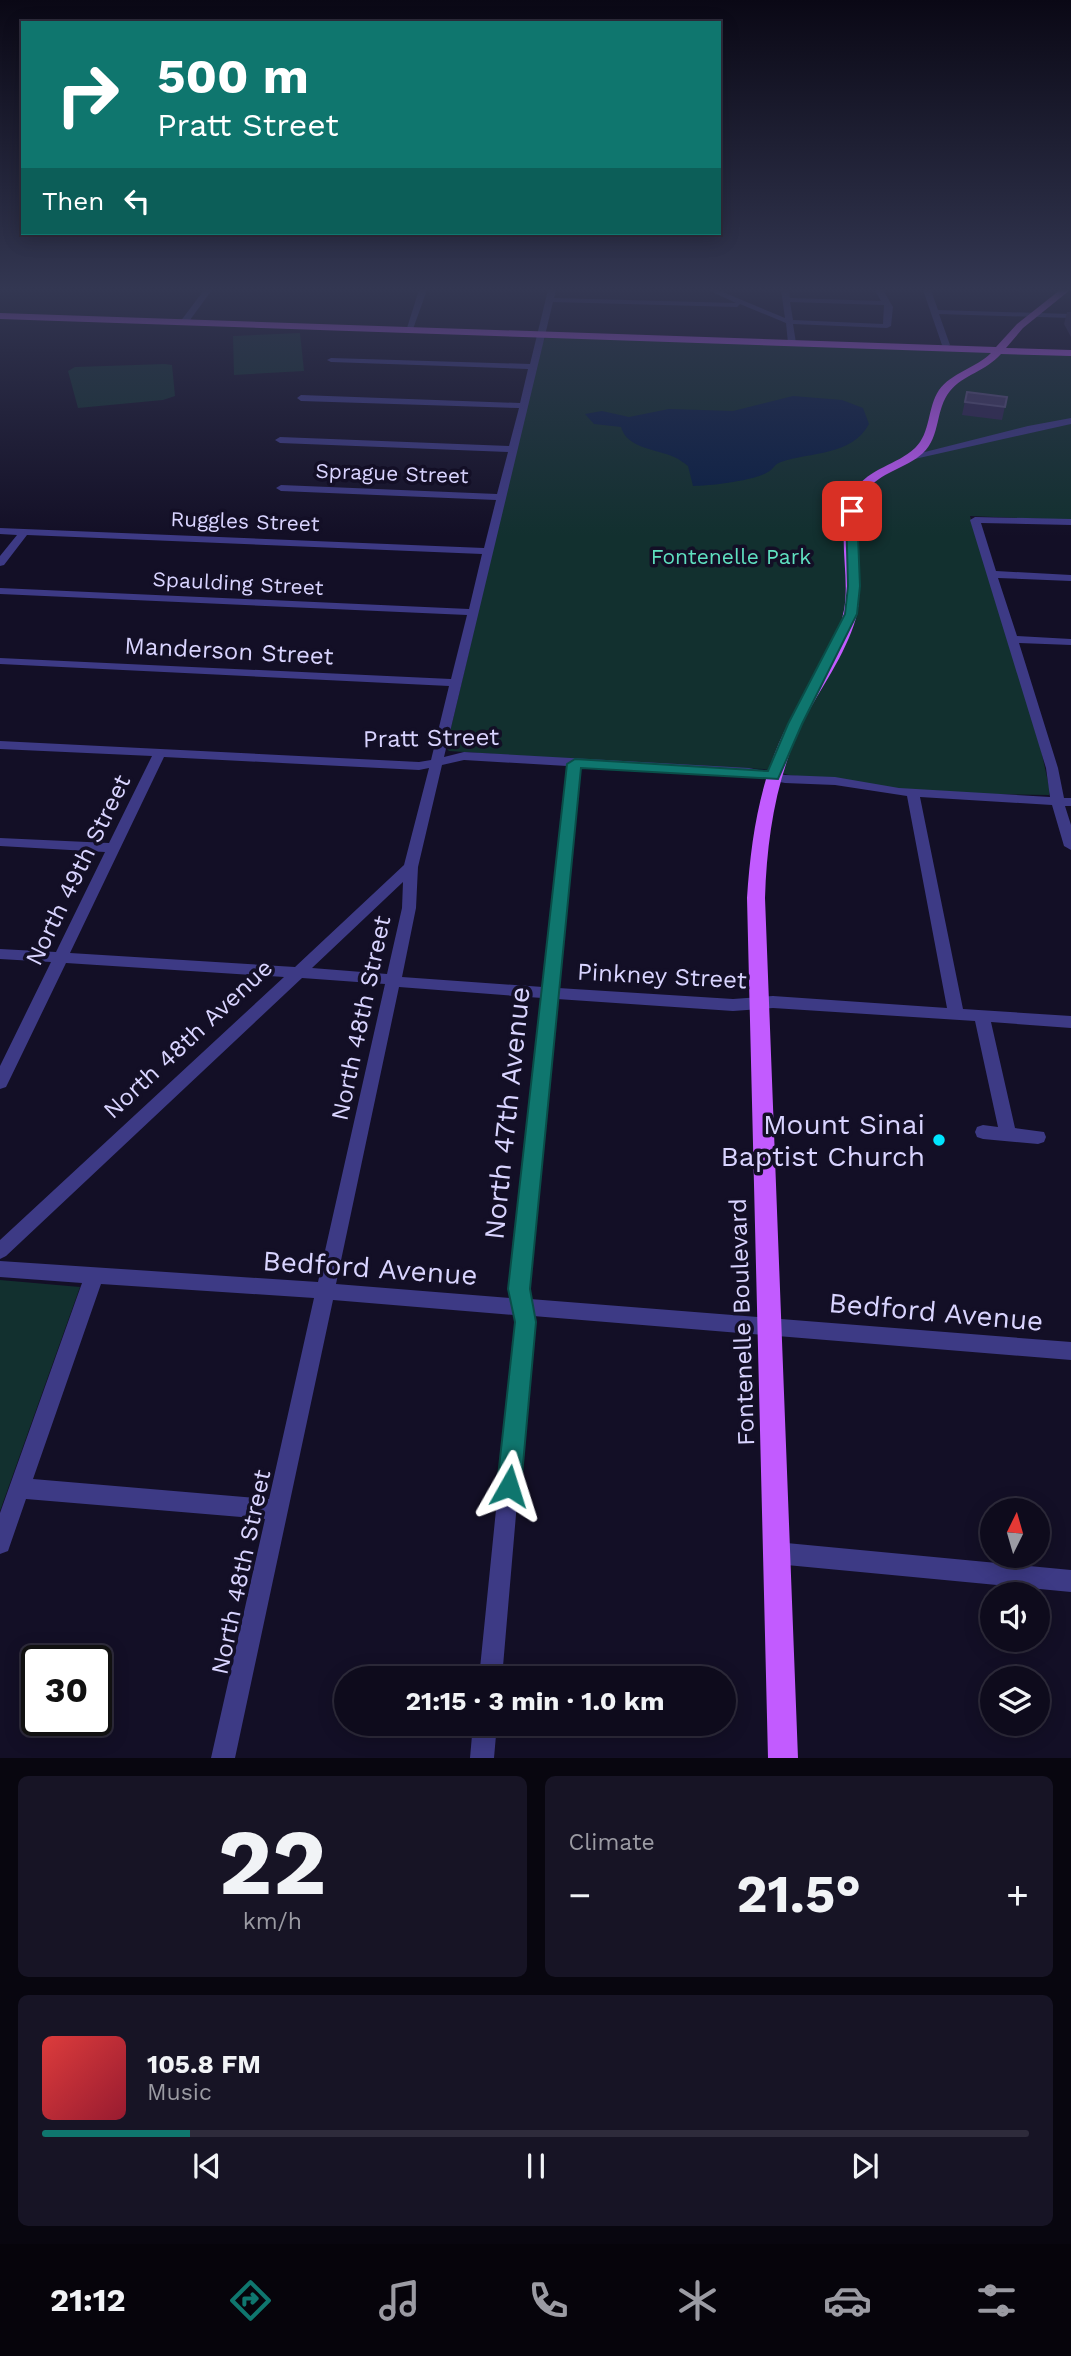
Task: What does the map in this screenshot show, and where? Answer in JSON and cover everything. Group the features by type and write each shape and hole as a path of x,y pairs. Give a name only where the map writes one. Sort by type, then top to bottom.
{"main road":[{"path":"924,446 936,410 947,388 972,372"},
{"path":"943,399 988,372"},
{"name":"Fontenelle Boulevard","path":"783,1758 768,1326 757,872 762,823 773,776 795,724 851,614 854,586 851,522 856,498 866,483 879,473 910,457 924,446"}],"street":[{"name":"North 48th Street","path":"223,1758 409,908 411,867 531,372"},
{"path":"301,398 523,406"},
{"path":"910,457 1071,421"},
{"path":"280,440 513,449"},
{"path":"924,446 940,450"},
{"name":"Sprague Street","path":"281,488 501,497"},
{"path":"1071,522 976,519 1052,768 1065,801 1071,846"},
{"name":"Ruggles Street","path":"0,531 488,551"},
{"path":"0,563 24,531"},
{"path":"991,574 1071,578"},
{"name":"Spaulding Street","path":"0,591 473,612"},
{"path":"1012,639 1071,642"},
{"name":"Manderson Street","path":"0,661 457,683"},
{"name":"Pratt Street","path":"0,745 419,766 464,756 749,772 913,793 1065,801"},
{"name":"North 49th Street","path":"0,1083 160,753"},
{"name":"North 47th Avenue","path":"491,1666 525,1322 519,1289 575,764"},
{"path":"913,793 956,1014"},
{"path":"0,842 113,848"},
{"name":"North 48th Avenue","path":"0,1251 411,867"},
{"name":"Pinkney Street","path":"0,954 298,972 740,1005 760,1003 1071,1022"},
{"path":"982,1016 1008,1134"},
{"path":"983,1132 1038,1137"},
{"name":"Bedford Avenue","path":"0,1269 324,1291 1071,1350"},
{"path":"0,1543 94,1276"},
{"path":"20,1488 278,1510"},
{"path":"776,1553 1071,1581"},
{"path":"482,1758 484,1736"}],"green space":[{"path":"68,372 173,372 175,396 163,400 78,408"},
{"path":"234,372 286,372 234,375"},
{"name":"Fontenelle Park","path":"534,372 1071,372 1071,520 970,516 1040,745 1049,795 929,793 789,775 764,769 676,766 449,751 446,748"},
{"path":"0,1280 80,1287 0,1511"}],"water":[{"path":"793,396 842,400 863,408 869,424 862,434 841,447 781,462 768,472 753,478 710,485 693,486 688,466 681,461 636,444 629,440 621,427 594,424 585,414 602,411 629,417 669,409 733,411"}],"building":[{"path":"967,392 1007,397 1005,407 965,402"}],"place":[{"name":"Mount Sinai Baptist Church","path":"939,1140"}],"route":[{"path":"509,1486 525,1322 519,1289 575,764 749,772 773,776 795,724 851,614 854,586 852,511"}]}
